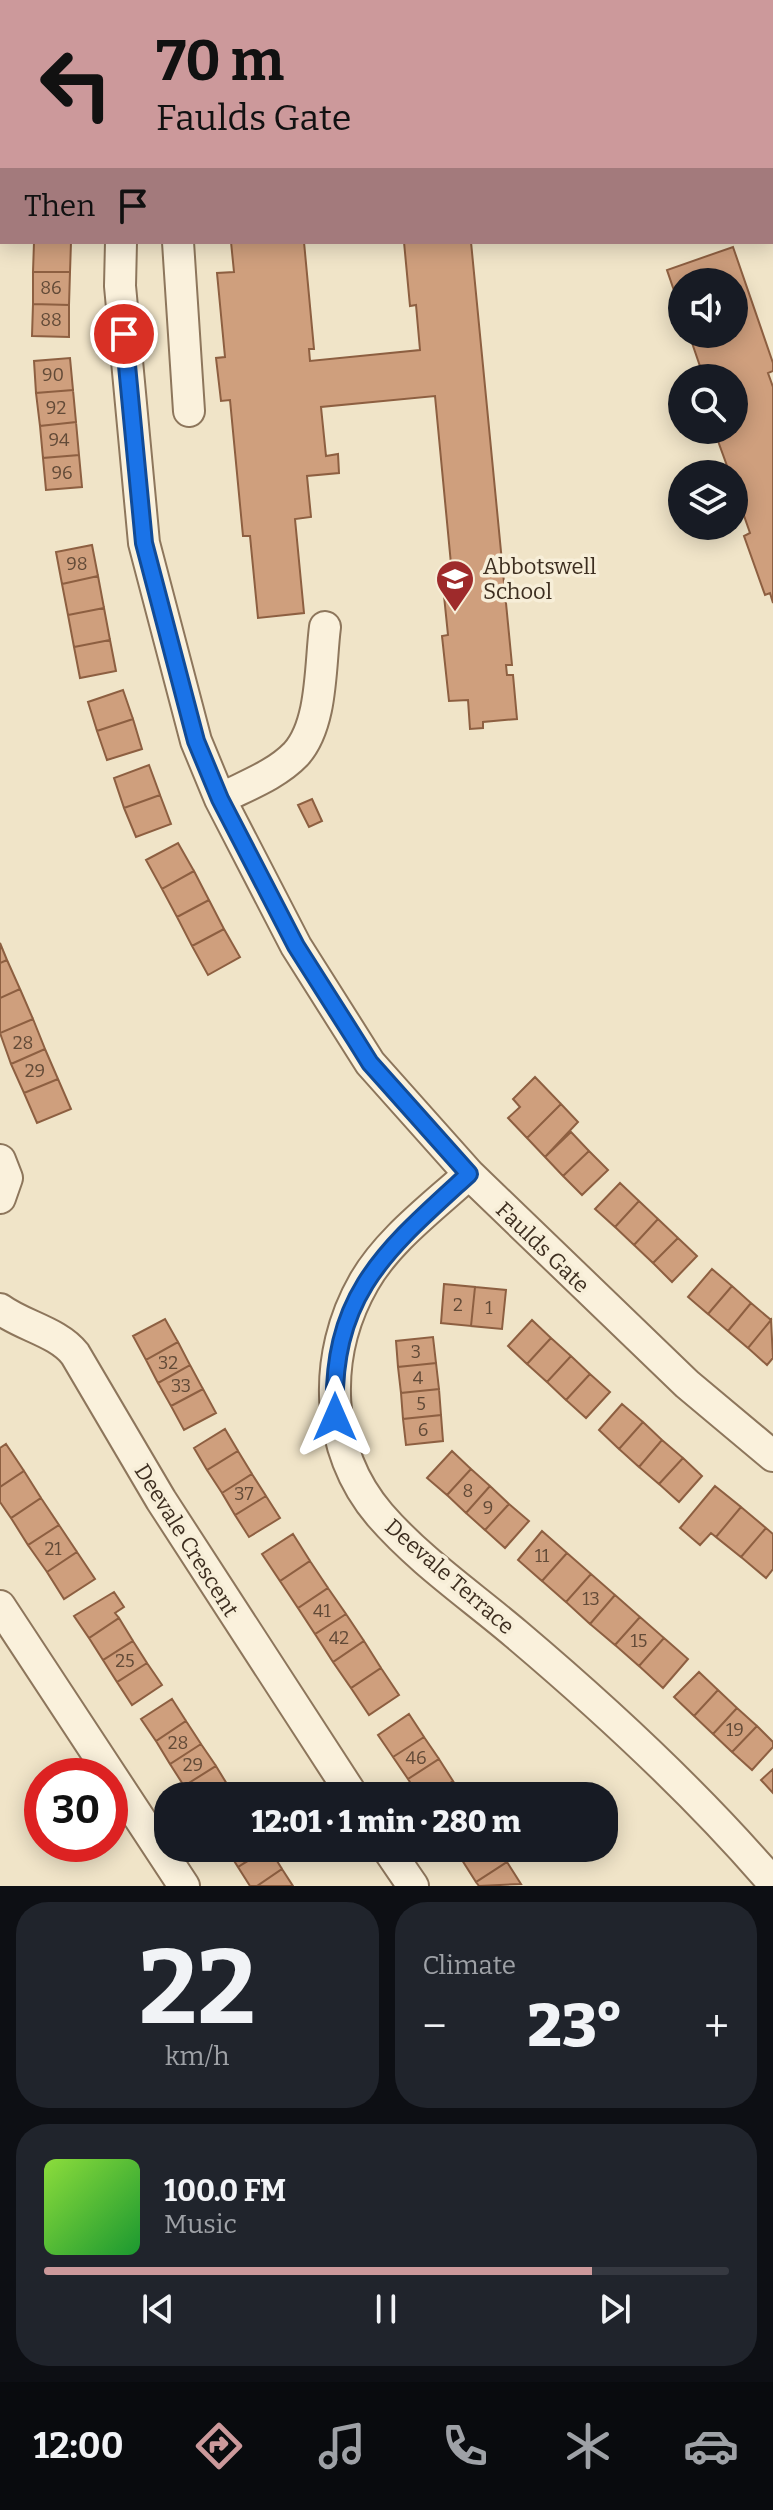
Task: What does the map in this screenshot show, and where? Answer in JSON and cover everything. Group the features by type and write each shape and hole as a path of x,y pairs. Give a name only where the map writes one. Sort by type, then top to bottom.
{"street":[{"name":"Faulds Gate","path":"121,244 120,286 144,543 196,741 220,799 296,946 370,1063 469,1174 687,1384 773,1456"},
{"path":"178,244 189,411"},
{"path":"220,799 276,770 296,753 311,731 325,627"},
{"path":"0,1160 7,1178 0,1198"},
{"name":"Deevale Terrace","path":"469,1174 391,1246 364,1282 346,1323 335,1374 335,1417 341,1449 379,1514 436,1571 516,1634 659,1763 736,1839 773,1883"},
{"name":"Deevale Crescent","path":"0,1309 19,1323 59,1340 75,1354 169,1514 344,1782"},
{"path":"0,1606 184,1886"},
{"path":"397,1862 413,1886"}],"building":[{"path":"34,244 71,244 70,272 33,272"},
{"path":"231,244 304,244 314,349 309,349 310,361 420,350 416,305 410,306 404,244 471,244 512,665 506,665 507,675 513,675 517,719 483,722 483,728 470,729 468,700 449,701 442,636 448,635 443,586 453,585 435,396 321,407 326,456 338,454 339,473 307,476 311,517 295,519 304,613 258,618 250,536 243,536 230,400 221,401 216,358 225,357 217,273 234,272"},
{"path":"733,247 740,268 673,268"},
{"path":"33,272 70,272 69,305 33,304"},
{"path":"748,290 773,363 773,371 768,373 773,387 773,603 770,593 765,595 745,540 750,533 748,460 725,460 719,444 748,444 748,364 699,364 694,348 748,348"},
{"path":"33,304 69,305 69,337 32,336"},
{"path":"70,358 73,390 36,393 34,361"},
{"path":"73,390 76,422 40,426 36,393"},
{"path":"76,422 79,455 43,458 40,426"},
{"path":"79,455 82,487 46,490 43,458"},
{"path":"92,545 98,576 62,584 56,552"},
{"path":"98,576 104,608 68,615 62,584"},
{"path":"104,608 110,640 74,647 68,615"},
{"path":"110,640 116,671 80,678 74,647"},
{"path":"123,690 133,719 97,731 88,702"},
{"path":"133,719 142,749 107,760 97,731"},
{"path":"149,765 160,795 124,808 114,778"},
{"path":"160,795 171,824 136,837 124,808"},
{"path":"312,799 322,821 309,827 298,805"},
{"path":"178,843 194,871 162,889 146,860"},
{"path":"194,871 209,900 177,917 162,889"},
{"path":"209,900 224,929 192,946 177,917"},
{"path":"224,929 240,957 208,975 192,946"},
{"path":"0,943 7,960 0,963"},
{"path":"7,960 20,989 0,998 0,963"},
{"path":"20,989 33,1019 0,1033 0,998"},
{"path":"33,1019 45,1049 11,1064 0,1033"},
{"path":"45,1049 58,1079 24,1093 11,1064"},
{"path":"535,1077 561,1104 527,1138 508,1118 520,1107 513,1099"},
{"path":"58,1079 71,1109 37,1123 24,1093"},
{"path":"561,1104 578,1122 545,1157 527,1138"},
{"path":"571,1132 589,1151 563,1176 545,1157"},
{"path":"589,1151 608,1170 582,1195 563,1176"},
{"path":"620,1183 639,1201 615,1227 595,1209"},
{"path":"639,1201 658,1219 634,1245 615,1227"},
{"path":"658,1219 678,1238 653,1263 634,1245"},
{"path":"678,1238 697,1256 672,1282 653,1263"},
{"path":"712,1269 732,1286 708,1314 688,1297"},
{"path":"444,1284 475,1287 471,1326 441,1323"},
{"path":"732,1286 751,1303 728,1331 708,1314"},
{"path":"475,1287 506,1290 502,1329 471,1326"},
{"path":"751,1303 771,1320 748,1348 728,1331"},
{"path":"165,1319 178,1342 146,1360 133,1336"},
{"path":"532,1320 551,1338 527,1364 508,1346"},
{"path":"771,1320 773,1358 767,1365 748,1348"},
{"path":"433,1337 436,1363 398,1367 396,1341"},
{"path":"551,1338 571,1356 547,1382 527,1364"},
{"path":"178,1342 190,1365 158,1383 146,1360"},
{"path":"571,1356 590,1374 566,1400 547,1382"},
{"path":"436,1363 439,1389 401,1393 398,1367"},
{"path":"190,1365 203,1389 171,1406 158,1383"},
{"path":"590,1374 610,1392 586,1418 566,1400"},
{"path":"203,1389 216,1413 184,1430 171,1406"},
{"path":"439,1389 441,1415 403,1419 401,1393"},
{"path":"622,1404 643,1422 619,1449 599,1430"},
{"path":"441,1415 443,1441 406,1445 403,1419"},
{"path":"643,1422 662,1440 639,1467 619,1449"},
{"path":"225,1429 238,1451 207,1470 194,1448"},
{"path":"662,1440 683,1458 659,1484 639,1467"},
{"path":"6,1444 24,1471 0,1487 0,1448"},
{"path":"238,1451 252,1474 222,1493 207,1470"},
{"path":"452,1451 471,1469 447,1495 427,1478"},
{"path":"683,1458 702,1476 679,1502 659,1484"},
{"path":"471,1469 490,1486 466,1513 447,1495"},
{"path":"24,1471 41,1498 11,1518 0,1502 0,1487"},
{"path":"252,1474 266,1496 235,1515 222,1493"},
{"path":"490,1486 509,1504 485,1530 466,1513"},
{"path":"715,1486 741,1507 716,1537 711,1533 700,1545 680,1528"},
{"path":"266,1496 280,1518 249,1537 235,1515"},
{"path":"41,1498 59,1525 28,1545 11,1518"},
{"path":"509,1504 529,1521 505,1548 485,1530"},
{"path":"741,1507 766,1528 741,1557 716,1537"},
{"path":"59,1525 77,1552 47,1572 28,1545"},
{"path":"766,1528 773,1534 773,1569 766,1578 741,1557"},
{"path":"542,1531 567,1553 542,1581 518,1560"},
{"path":"293,1534 310,1561 280,1581 262,1554"},
{"path":"77,1552 95,1579 64,1599 47,1572"},
{"path":"567,1553 591,1574 566,1602 542,1581"},
{"path":"310,1561 328,1588 298,1608 280,1581"},
{"path":"591,1574 615,1595 590,1624 566,1602"},
{"path":"328,1588 346,1614 315,1634 298,1608"},
{"path":"114,1592 124,1607 115,1613 119,1618 89,1638 74,1616"},
{"path":"615,1595 640,1617 615,1645 590,1624"},
{"path":"346,1614 364,1641 333,1662 315,1634"},
{"path":"640,1617 664,1638 639,1666 615,1645"},
{"path":"119,1618 133,1641 103,1660 89,1638"},
{"path":"664,1638 688,1659 663,1688 639,1666"},
{"path":"133,1641 147,1663 117,1682 103,1660"},
{"path":"364,1641 381,1668 351,1688 333,1662"},
{"path":"147,1663 162,1685 132,1705 117,1682"},
{"path":"381,1668 399,1695 369,1715 351,1688"},
{"path":"699,1672 718,1690 694,1716 674,1697"},
{"path":"718,1690 737,1708 713,1734 694,1716"},
{"path":"172,1699 186,1721 156,1741 141,1719"},
{"path":"737,1708 757,1726 732,1752 713,1734"},
{"path":"409,1714 424,1737 393,1757 378,1735"},
{"path":"186,1721 201,1744 170,1764 156,1741"},
{"path":"757,1726 773,1742 773,1747 752,1770 732,1752"},
{"path":"424,1737 439,1759 408,1779 393,1757"},
{"path":"201,1744 216,1766 190,1782 181,1782 170,1764"},
{"path":"439,1759 453,1781 410,1782 408,1779"},
{"path":"216,1766 226,1782 190,1782"},
{"path":"773,1769 773,1793 761,1780"},
{"path":"246,1862 278,1862 282,1869 257,1886 250,1886 238,1867"},
{"path":"463,1862 507,1862 476,1882"},
{"path":"507,1862 521,1884 479,1886 476,1882"},
{"path":"282,1869 293,1886 257,1886"}],"place":[{"name":"Abbotswell School","path":"455,613"}],"route":[{"path":"124,334 138,507 144,543 196,741 220,799 296,946 370,1063 469,1174 391,1246 364,1282 346,1323 338,1352 334,1385 335,1417"}]}
